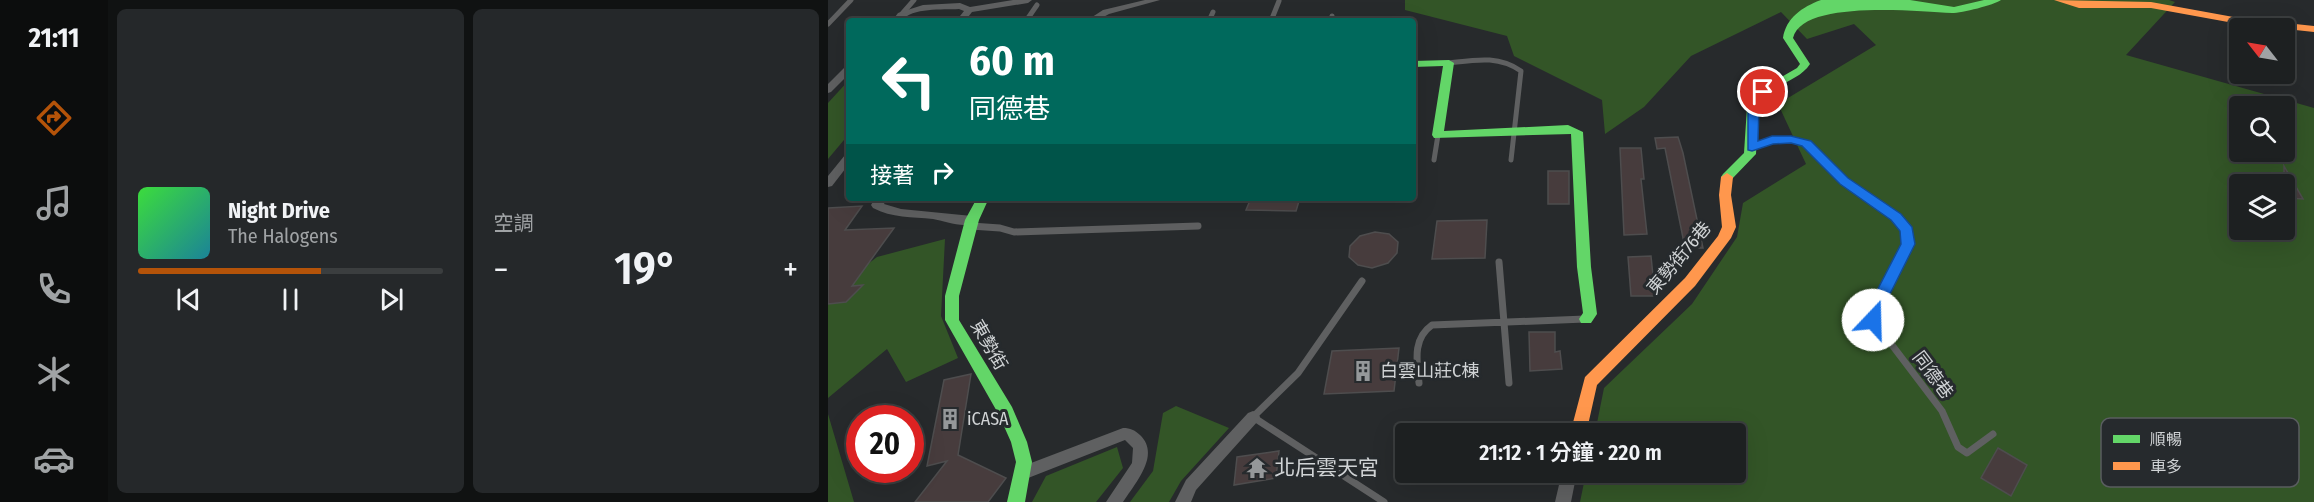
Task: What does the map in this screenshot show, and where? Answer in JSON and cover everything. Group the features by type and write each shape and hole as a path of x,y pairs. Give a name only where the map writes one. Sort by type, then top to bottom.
{"street":[{"path":"1095,18 1106,12 1156,0"},
{"path":"1752,147 1753,107 1763,92 1801,69 1805,64 1788,38 1790,26 1809,8 1827,1 1905,1 1954,10 1996,0"},
{"path":"2059,0 2079,5 2151,5 2239,21 2314,29"},
{"path":"898,18 936,6 960,6 969,9 1033,2"},
{"path":"962,18 969,9"},
{"path":"1416,64 1449,63 1438,135 1568,129 1576,132 1579,140 1584,267 1590,314 1586,319"},
{"path":"828,90 846,71"},
{"name":"東勢街76巷","path":"1581,423 1590,382 1690,282 1724,238 1729,227 1725,195 1727,177 1750,154 1752,147"},
{"path":"828,183 846,161"},
{"path":"879,201 877,205 884,209 971,223"},
{"name":"東勢街","path":"982,201 971,223 952,296 952,320 1006,412 1019,442 1024,462 1016,502"},
{"path":"1183,502 1191,485 1253,417"},
{"path":"1023,473 1128,434 1141,446 1139,465 1114,502"},
{"path":"1563,502 1567,483"}],"lane":[{"path":"828,24 851,0"},
{"path":"898,18 914,0"},
{"path":"1272,18 1279,1"},
{"path":"1027,18 1033,2"},
{"path":"1210,18 1213,12"},
{"path":"1449,63 1500,59 1512,63 1521,70 1511,160"},
{"path":"1434,160 1438,135"},
{"name":"同德巷","path":"1752,147 1772,140 1791,139 1806,143 1844,181 1896,217 1902,224 1907,230 1908,244 1873,312 1873,320 1942,411 1958,447 1967,453 1993,435"},
{"path":"971,223 1014,232 1198,225"},
{"path":"1499,262 1509,383"},
{"path":"1362,281 1298,373 1253,417 1384,502"},
{"path":"1419,383 1417,342 1425,328 1432,325 1586,319"}],"green space":[{"path":"1405,0 2169,0 2175,2 2126,55 2271,96 2229,96 2229,162 2295,162 2295,103 2314,108 2314,502 1580,502 1584,483 1746,483 1746,423 1597,423 1604,388 1692,304 1737,237 1743,203 1806,164 1778,104 1876,45 1854,24 1807,39 1781,12 1691,56 1644,107 1605,134 1602,100 1514,56 1507,36 1405,10"},
{"path":"846,83 846,138 828,159 828,103"},
{"path":"945,239 941,316 958,358 906,382 887,349 828,398 828,295 877,257"},
{"path":"1176,406 1229,428 1181,481 1169,502 1130,502 1153,471 1163,413"},
{"path":"828,414 846,475 846,483 848,483 854,502 828,502"},
{"path":"1117,447 1123,468 1096,502 1032,502 1046,476"}],"building":[{"path":"1678,137 1703,248 1685,248 1665,148 1657,149 1655,138"},
{"path":"1620,148 1641,148 1644,179 1641,179 1647,234 1624,235"},
{"path":"1548,171 1569,171 1569,204 1548,204"},
{"path":"2295,185 2303,199 2295,198"},
{"path":"1250,201 1299,201 1296,211 1246,210"},
{"path":"862,206 845,230 894,228 852,286 863,285 846,302 828,304 828,208"},
{"path":"1487,220 1485,258 1432,259 1437,221"},
{"path":"1375,232 1389,234 1398,242 1397,253 1388,263 1372,268 1358,265 1349,257 1350,246 1360,236"},
{"path":"1651,256 1655,296 1631,296 1628,257"},
{"path":"1529,332 1555,332 1555,352 1560,351 1562,369 1530,371"},
{"name":"白雲山莊C棟","path":"1399,348 1394,391 1324,394 1332,351"},
{"path":"971,374 958,455 1006,478 988,502 915,502 947,461 927,466 944,380"},
{"path":"1998,448 2027,465 2011,496 1981,478"},
{"name":"北后雲天宮","path":"1279,451 1276,478 1234,485 1237,457"}],"traffic: fast":[{"path":"1727,177 1750,154 1753,107 1763,92 1801,70 1805,64 1788,38 1790,26 1809,8 1827,1 1904,2 1954,10 1996,0"},
{"path":"1416,64 1449,63 1438,135 1568,129 1577,132 1584,267 1590,314 1586,319"},
{"path":"982,201 972,220 952,296 952,320 1006,412 1019,442 1024,462 1016,502"}],"traffic: slow":[{"path":"2059,0 2079,5 2151,5 2239,21 2314,29"},
{"path":"1581,423 1590,382 1690,282 1724,238 1729,227 1725,195 1727,177"}],"place":[{"name":"白雲山莊C棟","path":"1363,371"},
{"name":"iCASA","path":"950,419"},
{"name":"北后雲天宮","path":"1257,468"}],"route":[{"path":"1763,92 1753,107 1752,147 1772,140 1791,139 1806,143 1844,181 1896,217 1907,230 1908,244 1873,312 1873,320"}]}
